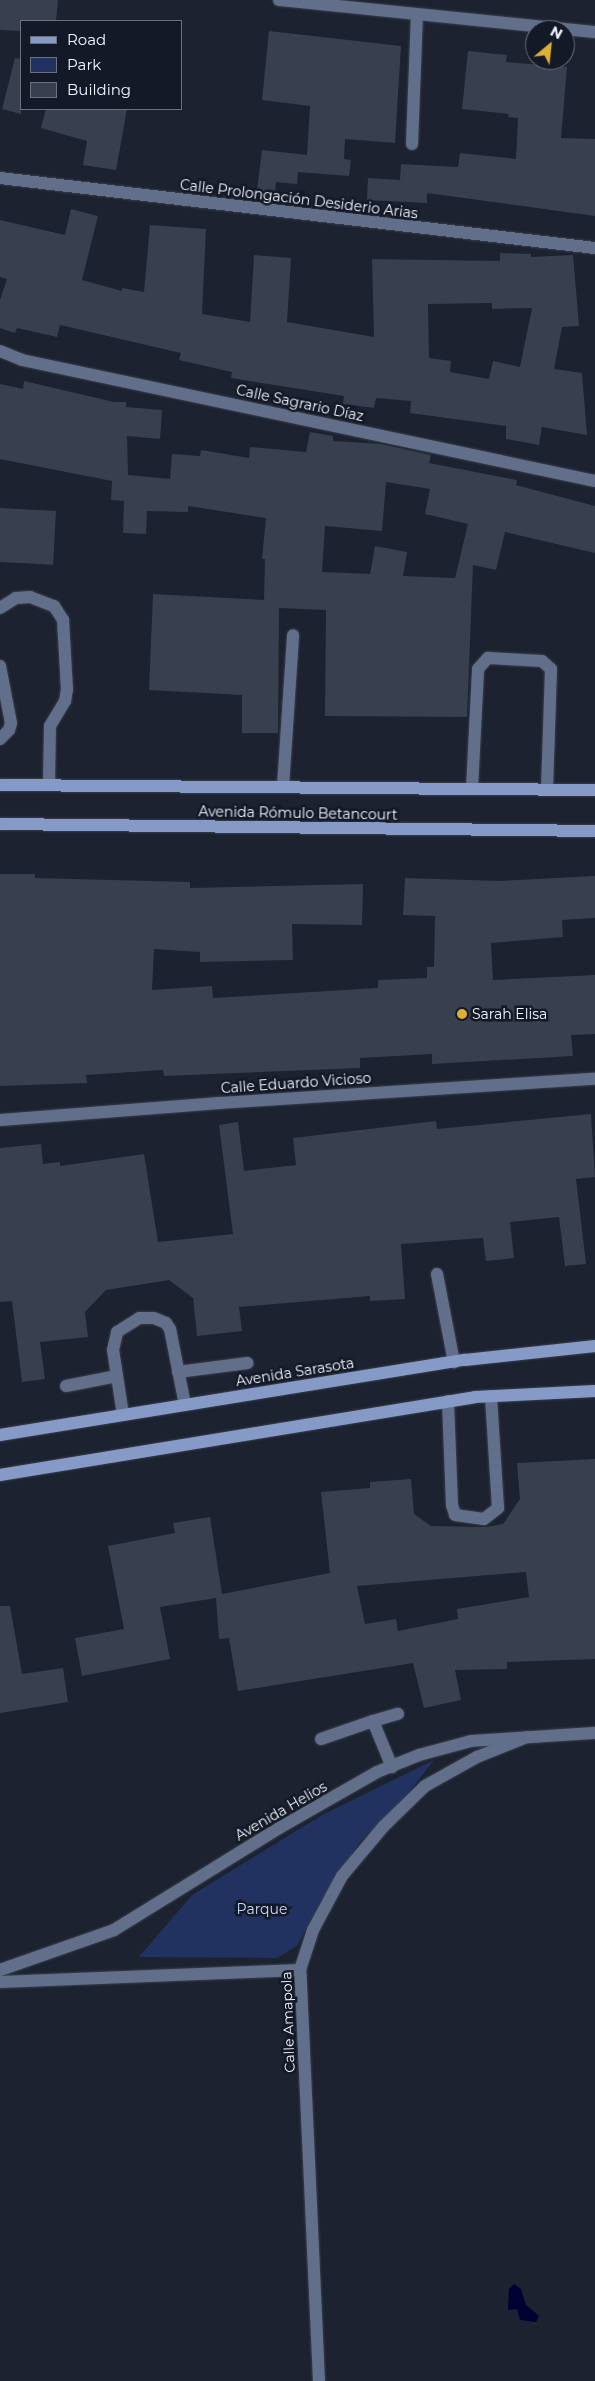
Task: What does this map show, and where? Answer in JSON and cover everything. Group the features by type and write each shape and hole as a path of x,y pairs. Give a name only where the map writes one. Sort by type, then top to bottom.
{"main road":[{"name":"Avenida Rómulo Betancourt","path":"0,785 595,790"},
{"name":"Avenida Rómulo Betancourt","path":"0,824 595,830"},
{"name":"Avenida Sarasota","path":"0,1435 454,1362 595,1346"},
{"path":"0,1475 448,1401 491,1396 595,1391"}],"street":[{"path":"279,0 595,32"},
{"path":"412,144 417,15"},
{"name":"Calle Prolongación Desiderio Arias","path":"0,178 595,248"},
{"name":"Calle Sagrario Díaz","path":"0,351 32,362 595,481"},
{"path":"0,608 16,598 30,597 54,606 63,620 67,689 64,701 50,726 49,785"},
{"path":"283,787 293,635"},
{"path":"472,789 478,669 488,658 542,662 551,669 547,790"},
{"path":"0,666 11,723 9,730 0,739"},
{"name":"Calle Eduardo Vicioso","path":"0,1120 220,1102 595,1079"},
{"path":"438,1274 454,1362"},
{"path":"123,1415 113,1350 117,1332 139,1318 154,1318 166,1323 170,1329 185,1405"},
{"path":"178,1372 247,1363"},
{"path":"66,1386 117,1376"},
{"path":"448,1401 452,1505 455,1515 484,1519 498,1508 491,1396"},
{"path":"321,1739 398,1714"},
{"path":"373,1721 392,1767"},
{"name":"Avenida Helios","path":"0,1970 114,1930 279,1828 392,1767 471,1741 595,1733"},
{"name":"Calle Amapola","path":"319,2381 300,1970 313,1930 342,1876 384,1826 425,1786 477,1757 527,1737"},
{"path":"0,1982 300,1970"}],"green space":[{"name":"Parque","path":"434,1760 407,1795 359,1843 321,1901 297,1946 277,1958 139,1957 192,1895 322,1815"}],"shaded area":[{"path":"514,2284 521,2289 526,2305 539,2316 536,2322 520,2320 517,2309 508,2310 509,2289"}],"building":[{"path":"0,0 58,0 56,20 20,20 20,31 0,30"},
{"path":"269,31 401,46 395,143 345,139 344,159 351,160 349,176 298,172 297,184 276,182 274,201 256,198 262,150 307,155 310,106 262,100"},
{"path":"468,51 507,55 506,62 525,64 525,70 567,70 561,138 595,139 595,216 427,193 427,203 367,200 368,178 400,180 401,164 458,167 460,153 516,159 518,118 508,117 509,114 462,109"},
{"path":"15,58 20,59 21,114 2,109"},
{"path":"46,110 127,110 116,170 83,165 87,141 41,128"},
{"path":"71,209 98,216 82,280 122,291 122,288 144,292 150,225 206,229 202,314 250,322 254,255 291,258 287,322 374,337 372,259 500,261 500,253 531,254 531,257 573,255 579,326 562,327 554,369 582,373 587,435 542,427 539,445 506,439 506,426 410,413 411,401 376,398 374,408 343,404 344,396 231,378 232,372 179,360 181,353 60,325 57,337 17,328 15,333 0,328 0,300 7,279 0,277 0,220 65,235","holes":["492,303 492,309 532,308 520,367 493,361 489,379 450,372 451,361 429,358 428,304"]},
{"path":"24,381 114,402 126,402 126,407 162,410 160,439 127,436 128,475 170,479 172,454 200,456 201,450 249,458 250,447 306,452 310,432 333,436 333,441 381,444 431,455 429,463 517,480 516,485 595,506 595,553 505,532 496,570 473,565 467,717 325,716 326,610 279,608 278,733 242,733 242,695 149,690 153,594 264,600 265,559 262,559 266,518 188,506 188,512 147,511 146,534 123,533 124,501 111,500 112,481 0,459 0,384 23,389","holes":["386,482 430,489 425,514 468,524 455,578 403,576 407,552 375,546 370,574 322,572 325,526 382,531"]},
{"path":"0,508 56,511 53,565 0,562"},
{"path":"0,874 35,874 35,878 190,882 190,888 363,884 362,925 292,924 293,960 200,962 200,952 154,949 152,990 212,986 213,998 378,988 378,980 427,978 427,967 434,967 435,916 403,915 405,878 499,881 595,876 595,918 562,920 563,937 491,943 493,980 595,975 595,1034 571,1035 573,1056 432,1064 432,1054 360,1058 360,1068 164,1076 163,1070 86,1075 87,1083 0,1086"},
{"path":"591,1114 595,1177 576,1179 586,1264 565,1266 559,1217 510,1222 514,1258 486,1261 483,1238 401,1244 405,1299 370,1301 370,1296 239,1307 242,1331 197,1336 193,1298 169,1280 106,1290 85,1312 88,1337 40,1342 45,1379 22,1382 12,1301 0,1302 0,1148 41,1144 43,1164 60,1162 60,1166 144,1154 158,1242 233,1234 219,1125 238,1122 244,1171 296,1165 293,1138 436,1121 437,1129"},
{"path":"595,1459 595,1659 507,1662 507,1669 455,1670 461,1700 424,1708 413,1663 238,1691 229,1638 219,1639 216,1598 160,1607 170,1659 82,1676 75,1638 124,1629 108,1546 175,1533 173,1523 210,1517 222,1594 330,1573 321,1492 370,1488 370,1482 411,1479 414,1514 431,1526 486,1527 503,1524 520,1499 517,1463","holes":["526,1572 529,1597 457,1609 458,1619 398,1631 396,1619 365,1624 357,1586"]},
{"path":"0,1606 10,1606 22,1674 63,1668 68,1702 0,1713"}],"place":[{"name":"Sarah Elisa","path":"462,1014"}]}
